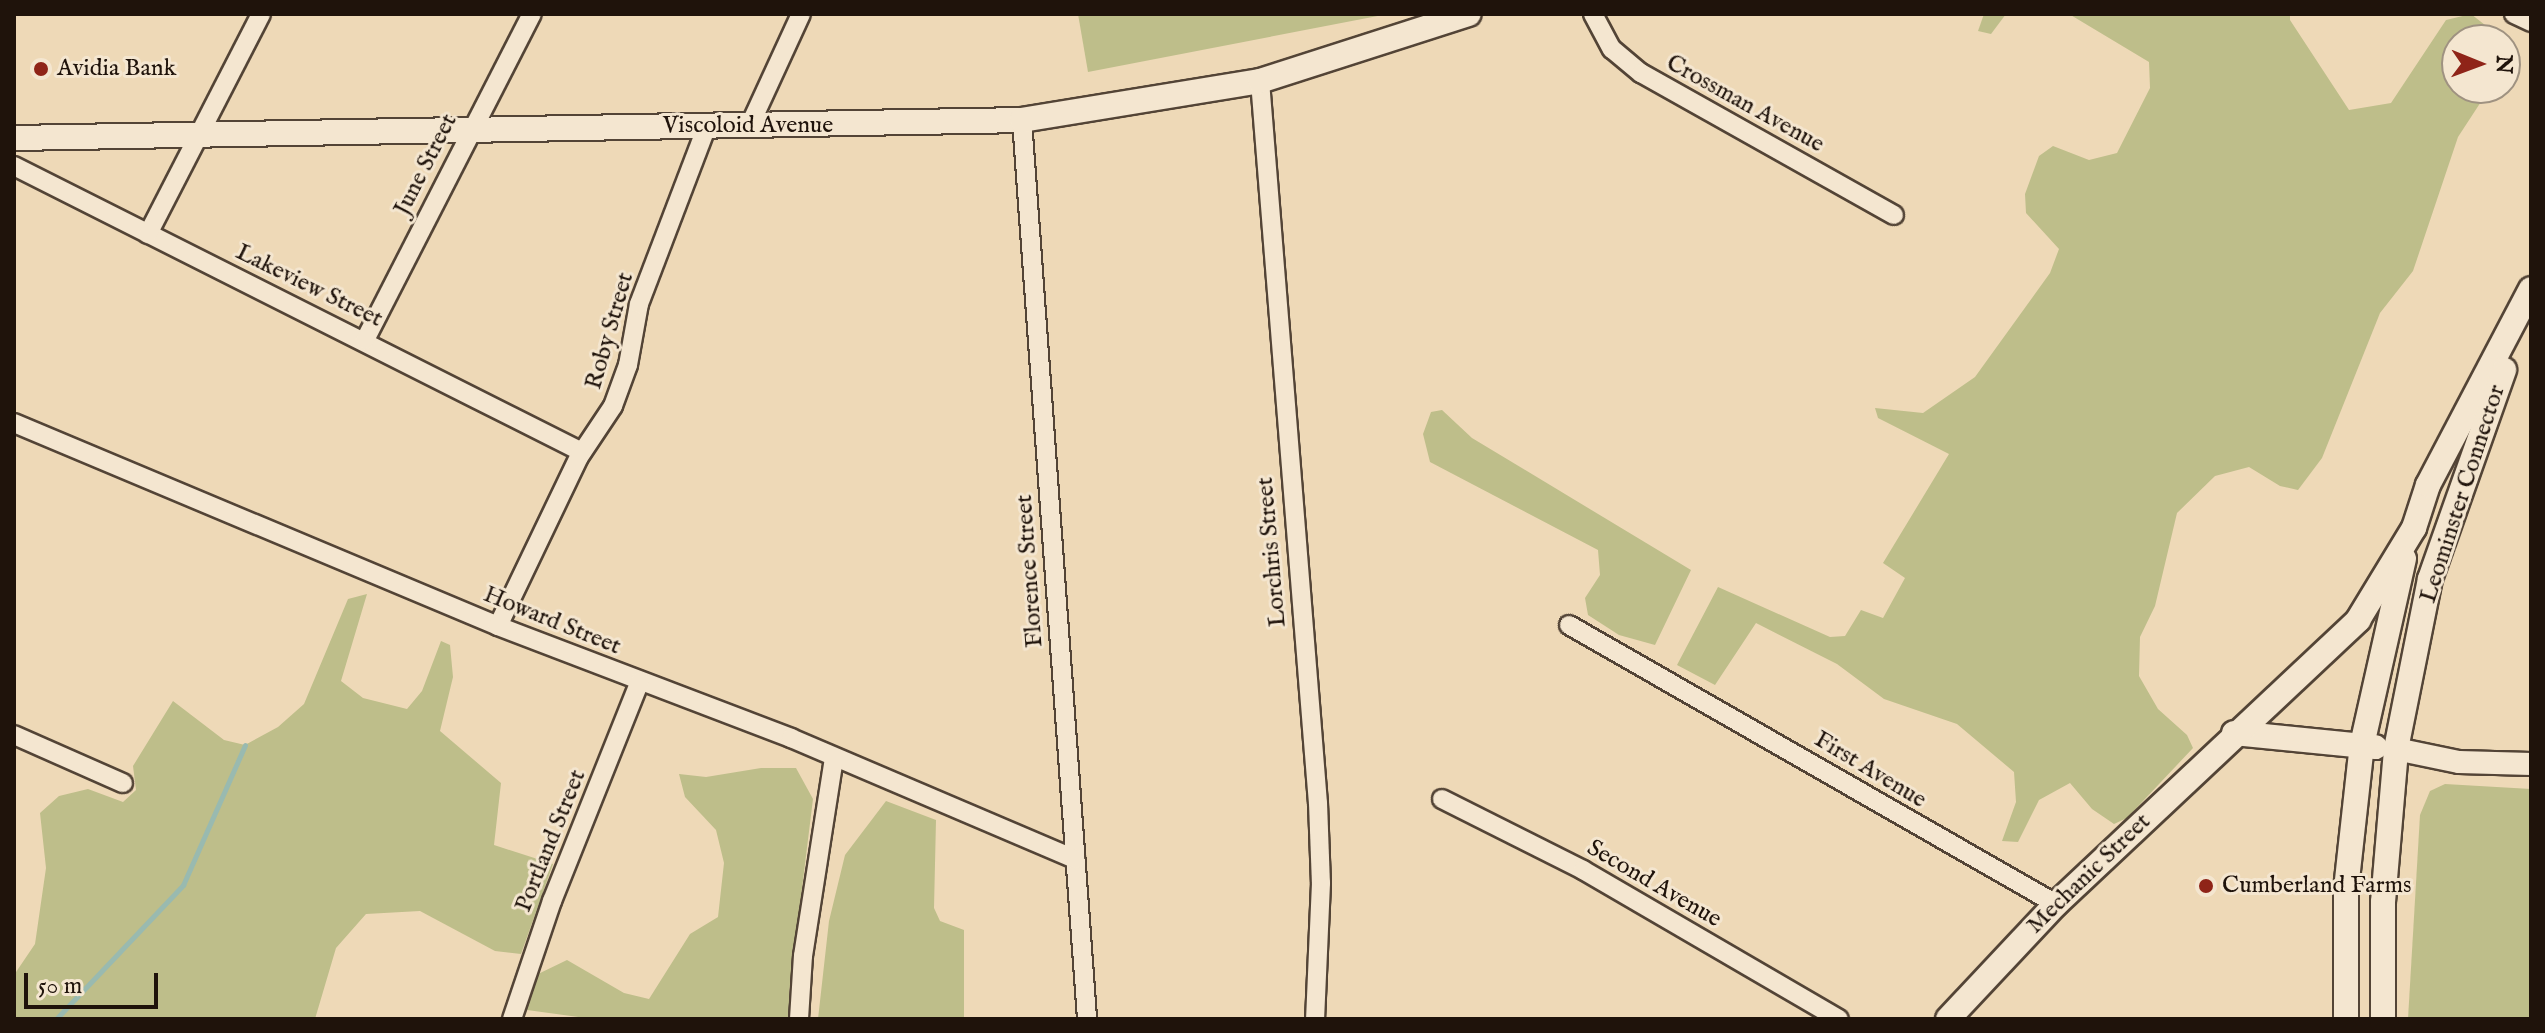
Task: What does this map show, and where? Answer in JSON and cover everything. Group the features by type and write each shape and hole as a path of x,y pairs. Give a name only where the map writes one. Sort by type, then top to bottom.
{"main road":[{"name":"Viscoloid Avenue","path":"14,138 472,127 749,127 1022,120 1260,81 1469,14"},
{"name":"Mechanic Street","path":"1948,1019 2056,904 2234,733 2343,639 2414,528 2428,485 2531,289"},
{"name":"Leominster Connector","path":"2383,1019 2383,902 2396,749 2430,579 2467,464 2531,307"},
{"name":"Leominster Connector","path":"2346,1019 2346,889 2362,745 2414,528"},
{"path":"2234,733 2396,749"}],"street":[{"path":"148,234 203,133 261,14"},
{"name":"June Street","path":"365,340 532,14"},
{"path":"749,127 801,14"},
{"name":"Crossman Avenue","path":"1593,14 1612,49 1641,73 1894,215"},
{"path":"2514,14 2531,22"},
{"name":"Lorchris Street","path":"1260,81 1318,803 1321,911 1315,1019"},
{"name":"Florence Street","path":"1022,120 1087,1019"},
{"name":"Roby Street","path":"498,626 582,452 613,406 628,365 639,304 707,126"},
{"name":"Lakeview Street","path":"14,166 365,340 582,452"},
{"name":"Howard Street","path":"14,423 498,626 834,758 1075,859"},
{"name":"First Avenue","path":"1569,625 2056,904"},
{"name":"Portland Street","path":"512,1019 552,901 640,681"},
{"path":"14,735 123,783"},
{"path":"2396,749 2459,762 2531,764"},
{"path":"799,1019 803,956 834,758"},
{"name":"Second Avenue","path":"1442,799 1583,870 1839,1019"}],"green space":[{"path":"1078,14 1388,14 1088,72"},
{"path":"1984,14 2006,14 1991,34 1978,31"},
{"path":"2069,14 2290,14 2290,20 2349,110 2391,103 2441,28 2441,104 2480,104 2458,137 2413,271 2380,313 2322,458 2298,490 2280,486 2249,467 2215,476 2177,513 2155,606 2140,637 2139,676 2158,709 2187,735 2193,748 2127,818 2114,824 2092,809 2070,783 2039,800 2018,842 2002,841 2016,802 2014,772 1957,724 1884,699 1837,664 1756,623 1715,685 1677,665 1718,587 1830,637 1845,636 1861,610 1883,618 1905,578 1883,563 1949,454 1878,418 1875,408 1923,413 1975,377 2050,273 2059,249 2026,213 2025,194 2039,156 2053,146 2089,160 2117,153 2150,88 2149,62"},
{"path":"2471,14 2484,24 2443,24 2446,20"},
{"path":"1442,410 1472,438 1691,570 1655,645 1619,635 1588,615 1585,598 1600,575 1598,550 1430,462 1423,434 1431,412"},
{"path":"367,594 341,681 363,698 407,709 422,691 441,641 450,645 453,677 440,731 501,783 494,845 553,864 521,954 495,951 420,911 366,914 336,948 315,1019 14,1019 14,975 35,944 46,868 40,813 59,796 88,789 123,802 136,790 133,766 173,701 224,740 245,745 278,727 304,704 348,599"},
{"path":"761,768 796,768 813,799 789,994 792,1019 593,1019 527,1010 536,975 567,960 624,993 649,999 690,934 718,917 724,863 716,830 685,797 679,774 706,777"},
{"path":"2445,784 2531,789 2531,1019 2408,1019 2420,815 2430,791"},
{"path":"886,801 936,820 934,908 940,921 964,930 964,1019 818,1019 829,921 845,855"}],"waterway":[{"path":"56,1019 183,885 245,745"}],"place":[{"name":"Avidia Bank","path":"41,69"},
{"name":"Cumberland Farms","path":"2206,886"}]}
